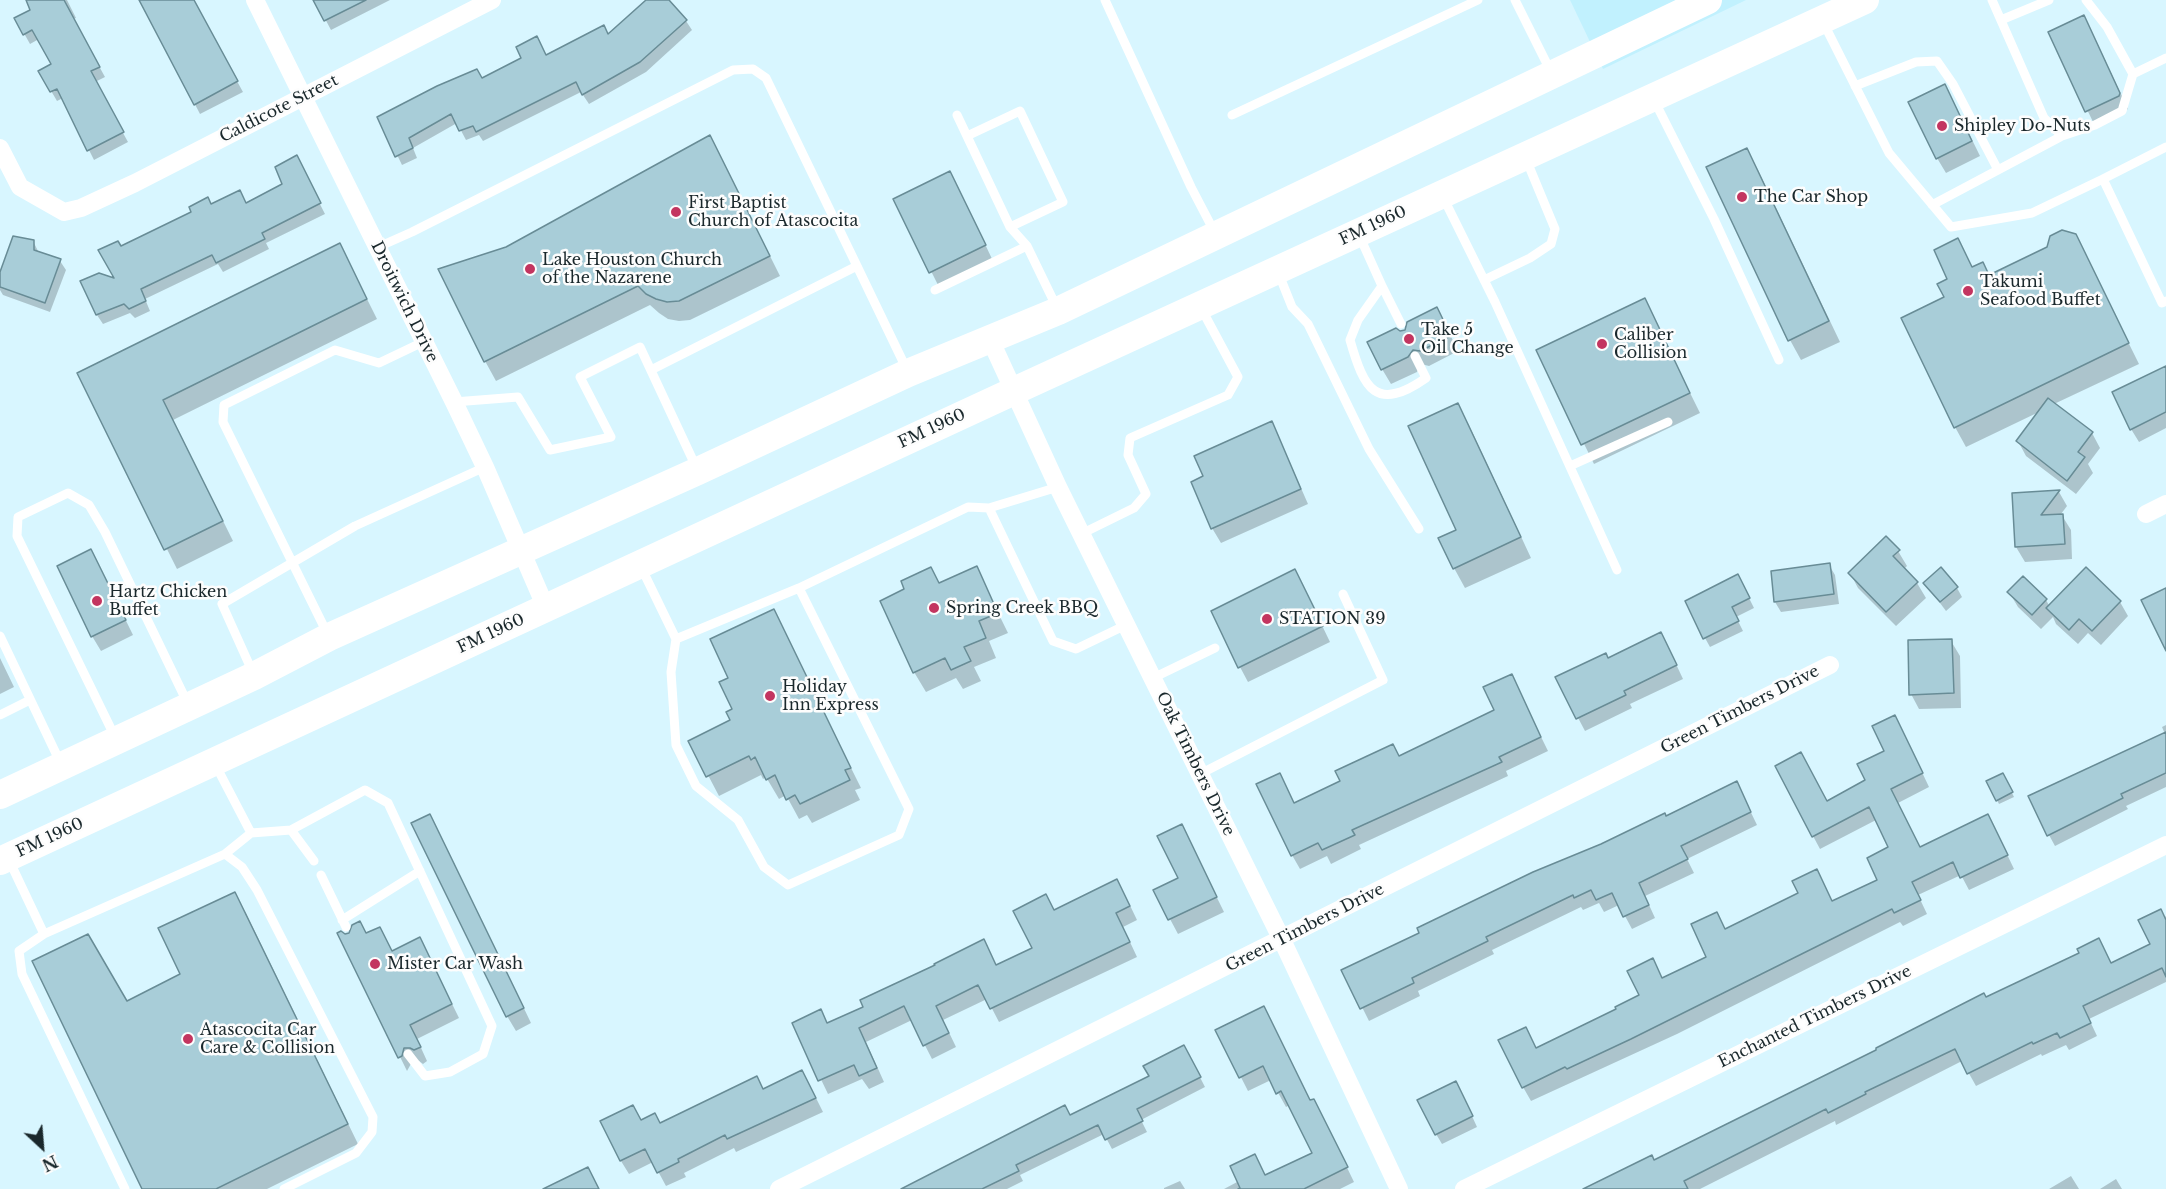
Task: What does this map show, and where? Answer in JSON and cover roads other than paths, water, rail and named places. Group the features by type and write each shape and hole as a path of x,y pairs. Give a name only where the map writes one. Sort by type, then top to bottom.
{"main road":[{"path":"0,795 254,676 329,638 520,550 698,471 908,373 1058,311 1708,0"},
{"name":"FM 1960","path":"4,859 1865,0"}],"street":[{"name":"Droitwich Drive","path":"255,0 454,402 546,608"},
{"name":"Caldicote Street","path":"0,148 20,187 64,212 81,208 135,183 492,0"},
{"name":"Oak Timbers Drive","path":"990,339 1058,487 1282,940 1399,1189"},
{"path":"2146,514 2166,504"},
{"name":"Green Timbers Drive","path":"779,1189 1830,665"},
{"name":"Enchanted Timbers Drive","path":"1464,1189 2166,845"}],"lane":[{"path":"1105,0 1216,236"},
{"path":"1232,115 1478,0"},
{"path":"1515,0 1552,75"},
{"path":"1992,0 2044,118 2062,136"},
{"path":"2001,20 2049,0"},
{"path":"1932,205 2062,136 2096,125 2122,111 2133,74 2107,27 2086,0"},
{"path":"1822,20 1889,153 1951,227 2032,213 2166,147"},
{"path":"2133,74 2166,58"},
{"path":"1855,86 1916,62 1937,61 1953,84 1998,170"},
{"path":"376,248 733,70 753,69 766,78 908,373"},
{"path":"1653,98 1714,219 1779,360"},
{"path":"967,136 1020,111 1064,202 1010,227"},
{"path":"957,115 1010,227 1027,246 1058,311"},
{"path":"1484,280 1530,258 1551,244 1555,229 1525,156"},
{"path":"2103,178 2162,303 2166,301"},
{"path":"1442,194 1617,570"},
{"path":"1358,233 1401,324"},
{"path":"935,290 1027,246"},
{"path":"651,370 857,266"},
{"path":"1277,270 1292,307 1308,324 1369,449 1419,529"},
{"path":"1382,286 1358,320 1350,340 1365,381 1374,392 1389,395 1409,390 1426,378 1415,356"},
{"path":"1081,534 1134,508 1146,494 1128,455 1130,438 1228,395 1238,377 1200,306"},
{"path":"329,638 223,422 224,405 335,350 379,363 423,342"},
{"path":"454,402 518,397 550,450 611,437 580,377 640,347 698,471"},
{"path":"1570,466 1668,422"},
{"path":"254,676 222,604 355,526 485,467"},
{"path":"676,639 799,588 968,507 989,508 1058,487"},
{"path":"116,741 17,536 18,517 68,493 89,505 105,532 189,706"},
{"path":"989,508 1053,641 1076,649 1126,625"},
{"path":"640,565 676,639 671,672 676,745 696,786 738,820 764,867 788,885 899,835 909,809 799,588"},
{"path":"1200,774 1383,680 1343,594"},
{"path":"0,636 62,766"},
{"path":"1153,678 1215,648"},
{"path":"0,715 30,700"},
{"path":"214,762 250,833"},
{"path":"125,1189 22,974 19,951 44,934 225,854 250,833 291,830 365,790 388,803 492,1026 483,1054 450,1072 425,1076 408,1054"},
{"path":"291,830 314,861"},
{"path":"225,854 242,867 257,890 373,1117 372,1132 356,1154 284,1189"},
{"path":"4,859 44,934"},
{"path":"321,874 344,924 420,871"}],"place":[{"name":"Shipley Do-Nuts","path":"1942,126"},
{"name":"The Car Shop","path":"1742,197"},
{"name":"First Baptist Church of Atascocita","path":"676,212"},
{"name":"Lake Houston Church of the Nazarene","path":"530,269"},
{"name":"Takumi Seafood Buffet","path":"1968,291"},
{"name":"Take 5 Oil Change","path":"1409,339"},
{"name":"Caliber Collision","path":"1602,344"},
{"name":"Hartz Chicken Buffet","path":"97,601"},
{"name":"Spring Creek BBQ","path":"934,608"},
{"name":"STATION 39","path":"1267,619"},
{"name":"Holiday Inn Express","path":"770,696"},
{"name":"Mister Car Wash","path":"375,964"},
{"name":"Atascocita Car Care & Collision","path":"188,1039"}]}
